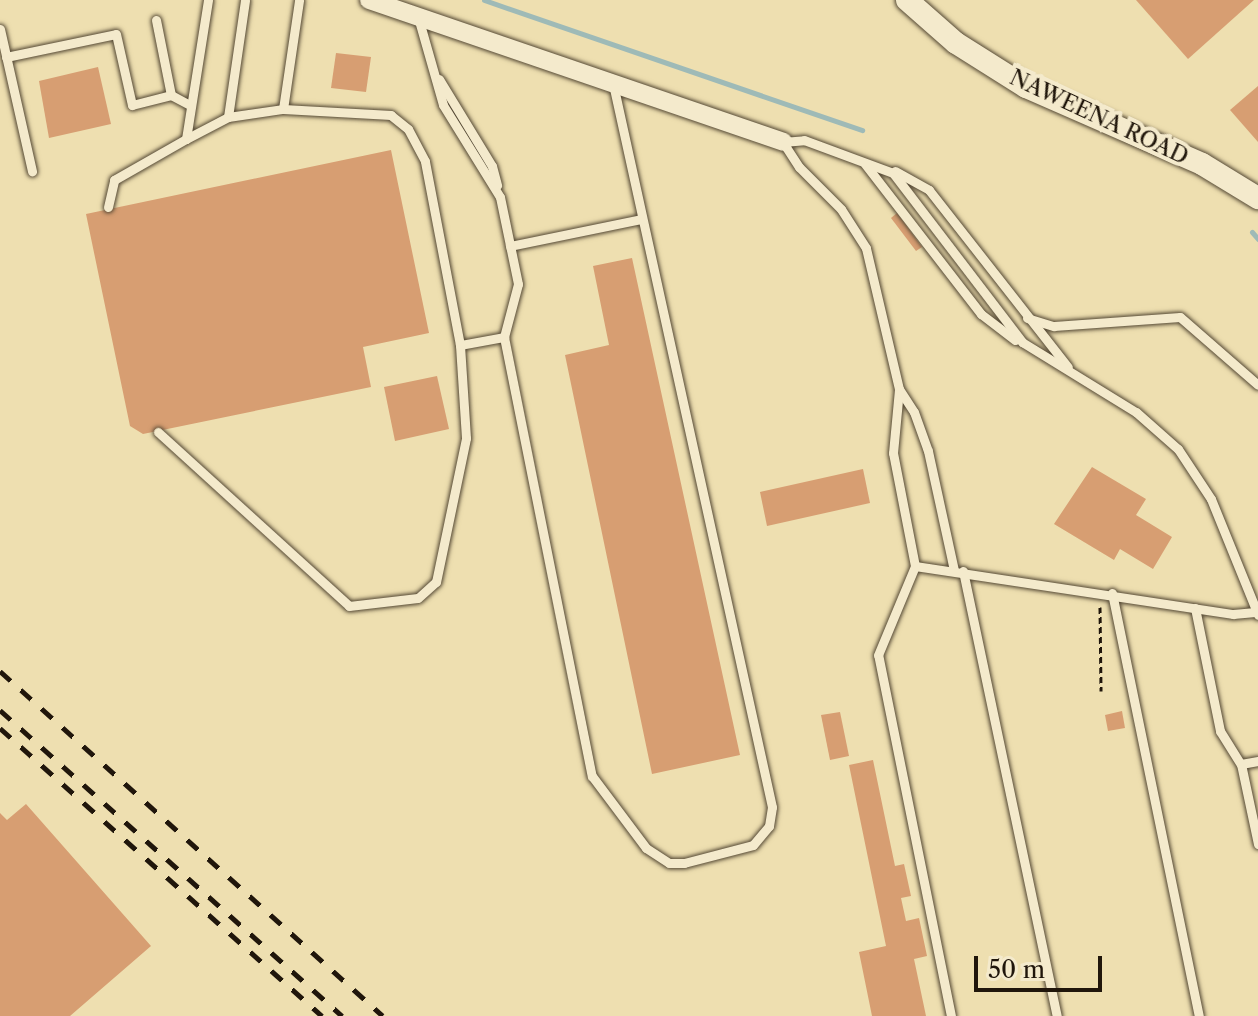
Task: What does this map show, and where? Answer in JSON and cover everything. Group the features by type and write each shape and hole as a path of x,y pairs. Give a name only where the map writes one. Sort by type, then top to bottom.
{"street":[{"path":"369,0 783,142"},
{"name":"NAWEENA ROAD","path":"907,0 956,43 1026,87 1202,164 1258,198"}],"lane":[{"path":"186,139 208,0"},
{"path":"228,117 245,0"},
{"path":"283,109 299,0"},
{"path":"417,14 443,105 500,197"},
{"path":"156,20 171,95"},
{"path":"0,29 32,171"},
{"path":"6,57 116,34 132,105 171,95 190,105"},
{"path":"433,69 485,155 500,197 518,284 504,337 597,787 646,848 669,863 743,851 769,826 772,807 660,279 641,219 612,81"},
{"path":"108,207 107,194 114,180 186,139 228,117 283,109 380,112 408,129 425,161 460,345 466,438 438,575 418,598 368,608 340,602 158,432"},
{"path":"951,1016 878,655 915,566 893,453 899,389 866,248 841,209 799,167 783,142 804,140 925,184 1024,316 1083,380"},
{"path":"854,157 872,170 991,325 1136,412 1195,470 1258,613 1195,608 1107,592 915,566"},
{"path":"885,168 921,208 1032,350"},
{"path":"510,246 641,219"},
{"path":"1024,316 1054,326 1180,317 1258,385"},
{"path":"460,345 504,337"},
{"path":"899,389 919,421 959,570 1057,1016"},
{"path":"1107,592 1199,1016"},
{"path":"1195,608 1220,731 1241,764 1258,844"},
{"path":"1241,764 1258,761"}],"path":[{"path":"1101,691 1107,592"}],"building":[{"path":"1136,0 1254,0 1188,59"},
{"path":"336,53 371,57 366,92 331,88"},
{"path":"98,67 111,124 49,138 39,81"},
{"path":"1258,86 1258,142 1230,110"},
{"path":"391,150 429,333 363,347 371,387 143,434 130,426 86,214"},
{"path":"897,213 922,247 916,251 891,218"},
{"path":"632,258 740,755 652,774 565,355 609,345 593,266"},
{"path":"437,376 449,429 395,441 384,387"},
{"path":"1092,467 1146,499 1136,515 1172,537 1153,569 1120,549 1114,560 1054,524"},
{"path":"863,469 870,503 767,526 760,492"},
{"path":"1122,711 1125,728 1108,731 1105,715"},
{"path":"840,712 849,756 830,760 821,715"},
{"path":"873,760 895,866 904,864 911,896 901,898 906,921 919,918 927,956 914,959 926,1016 872,1016 859,952 886,946 849,765"},
{"path":"26,804 151,946 70,1016 0,1016 0,813 7,820"}],"waterway":[{"path":"484,0 862,130"},
{"path":"1252,232 1258,239"}],"railway":[{"path":"0,671 383,1016"},
{"path":"0,710 342,1016"},
{"path":"0,728 322,1016"}]}
